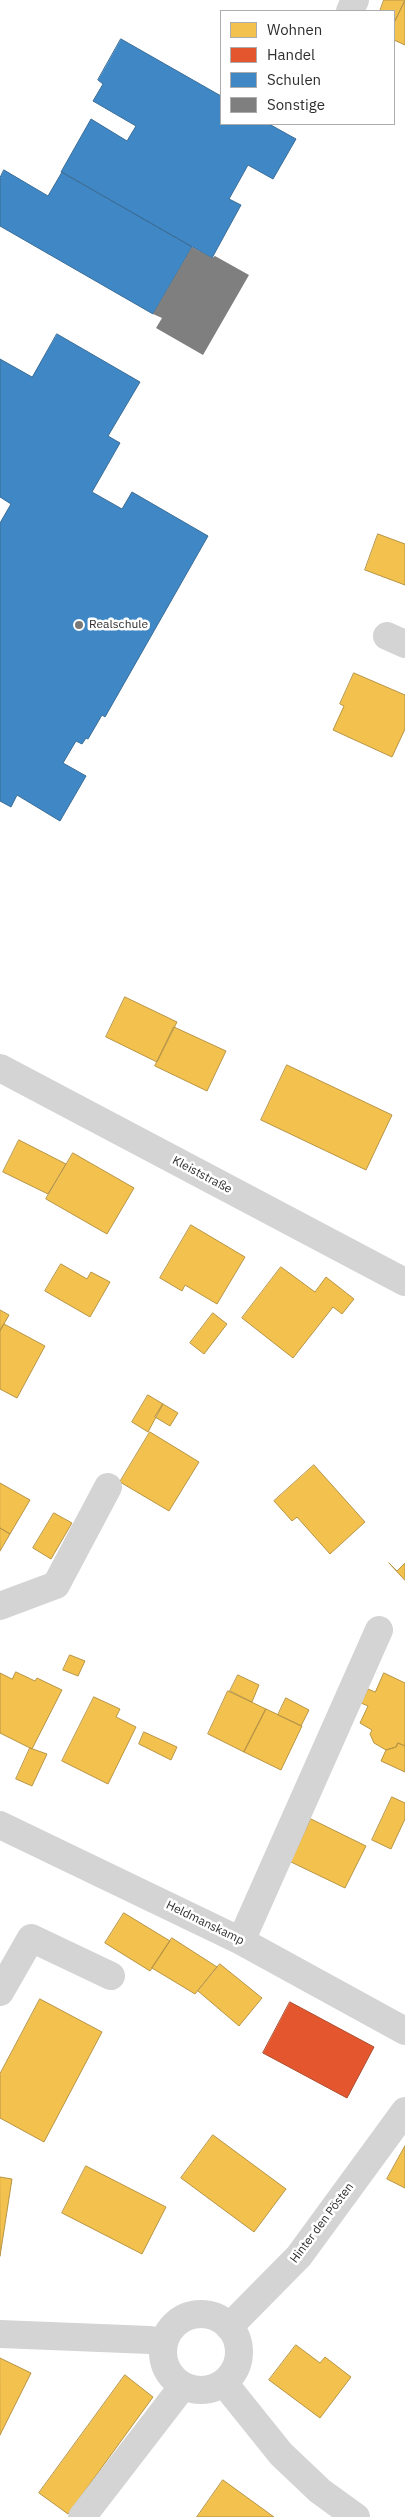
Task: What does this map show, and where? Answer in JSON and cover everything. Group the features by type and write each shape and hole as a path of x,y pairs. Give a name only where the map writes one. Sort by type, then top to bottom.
{"street":[{"name":"Kleiststraße","path":"0,1068 405,1282"},
{"path":"0,1606 56,1586 108,1488"},
{"path":"242,1941 379,1630"},
{"name":"Heldmanskamp","path":"0,1824 242,1941 405,2031"},
{"path":"0,1992 31,1938 111,1976"},
{"name":"Hinter den Pösten","path":"229,2327 299,2256 405,2111"},
{"path":"196,2314 207,2314 218,2318 229,2327 236,2336 239,2356 235,2370 224,2382 207,2390 196,2390 183,2386 168,2372 163,2351 164,2342 167,2333 176,2323 196,2314"},
{"path":"0,2334 164,2342"},
{"path":"224,2382 281,2454 320,2491 356,2517"},
{"path":"82,2517 183,2386"}],"building: Wohnen":[{"path":"384,0 405,0 395,21 395,10 380,10"},
{"path":"405,1 405,45 395,40 395,21"},
{"path":"378,534 405,544 405,585 365,570"},
{"path":"354,673 405,695 405,729 392,757 333,730 344,706 340,704"},
{"path":"125,997 177,1022 157,1062 106,1037"},
{"path":"174,1027 226,1051 207,1091 155,1066"},
{"path":"287,1065 392,1115 366,1170 261,1120"},
{"path":"19,1140 66,1164 48,1194 3,1172"},
{"path":"73,1153 134,1188 107,1234 46,1199"},
{"path":"191,1225 245,1257 217,1304 185,1285 182,1291 160,1278"},
{"path":"61,1264 87,1279 91,1272 110,1282 90,1317 45,1291"},
{"path":"281,1267 315,1292 326,1277 354,1299 342,1314 333,1307 293,1358 242,1318"},
{"path":"0,1310 9,1315 0,1331"},
{"path":"213,1313 227,1324 204,1354 190,1343"},
{"path":"4,1324 45,1346 17,1398 0,1389 0,1331"},
{"path":"148,1395 163,1404 148,1432 132,1422"},
{"path":"163,1404 178,1413 170,1426 155,1417"},
{"path":"150,1432 199,1462 169,1511 120,1482"},
{"path":"314,1465 365,1522 330,1554 297,1517 292,1521 274,1501"},
{"path":"0,1483 30,1500 10,1534 0,1528"},
{"path":"54,1513 72,1523 51,1559 33,1548"},
{"path":"0,1528 10,1534 0,1551"},
{"path":"389,1563 397,1571 405,1563 405,1580"},
{"path":"70,1655 85,1661 78,1676 63,1670"},
{"path":"16,1672 35,1681 37,1678 62,1690 32,1749 0,1733 0,1673 12,1679"},
{"path":"384,1673 405,1683 405,1746 398,1743 396,1747 386,1750 374,1743 370,1734 372,1730 360,1723 368,1706 361,1703 368,1689 375,1692"},
{"path":"238,1675 259,1685 252,1702 230,1691"},
{"path":"228,1691 266,1709 244,1752 208,1734"},
{"path":"94,1697 120,1709 116,1717 136,1727 108,1784 62,1761"},
{"path":"286,1698 309,1710 301,1726 278,1715"},
{"path":"266,1709 302,1726 281,1770 244,1752"},
{"path":"144,1732 177,1747 171,1760 139,1744"},
{"path":"398,1743 405,1746 405,1772 381,1761 386,1750 396,1747"},
{"path":"30,1748 47,1754 32,1786 16,1779"},
{"path":"392,1797 405,1803 405,1819 391,1849 372,1840"},
{"path":"311,1819 366,1846 345,1888 291,1862"},
{"path":"124,1913 170,1941 150,1971 105,1943"},
{"path":"172,1938 217,1967 195,1994 152,1968"},
{"path":"220,1964 262,1998 239,2026 198,1991"},
{"path":"40,1999 102,2032 44,2142 0,2118 0,2074"},
{"path":"213,2135 286,2189 254,2232 181,2178"},
{"path":"405,2146 405,2188 387,2179"},
{"path":"86,2166 166,2207 142,2254 62,2213"},
{"path":"0,2177 12,2179 0,2256"},
{"path":"296,2345 320,2363 325,2357 351,2377 320,2418 269,2380"},
{"path":"0,2358 31,2373 0,2435"},
{"path":"125,2375 153,2397 68,2514 39,2493"},
{"path":"223,2480 274,2517 197,2517"}],"building: Handel":[{"path":"290,2002 374,2047 347,2098 263,2053"}],"building: Schulen":[{"path":"121,39 220,95 220,125 271,125 296,139 273,179 248,165 229,199 241,205 212,258 61,172 91,119 127,141 136,126 93,101 103,84 98,80"},
{"path":"4,170 48,196 62,172 192,247 153,314 0,226 0,178"},
{"name":"Realschule","path":"57,334 140,382 108,436 120,443 92,492 122,509 132,492 208,536 105,717 102,715 88,739 86,738 82,744 76,741 63,763 86,776 60,821 17,795 11,807 0,801 0,523 11,504 0,497 0,359 32,377"}],"building: Sonstige":[{"path":"192,247 212,258 215,256 249,275 203,355 156,328 162,318 153,314"}],"place":[{"name":"Realschule","path":"79,625"}]}
